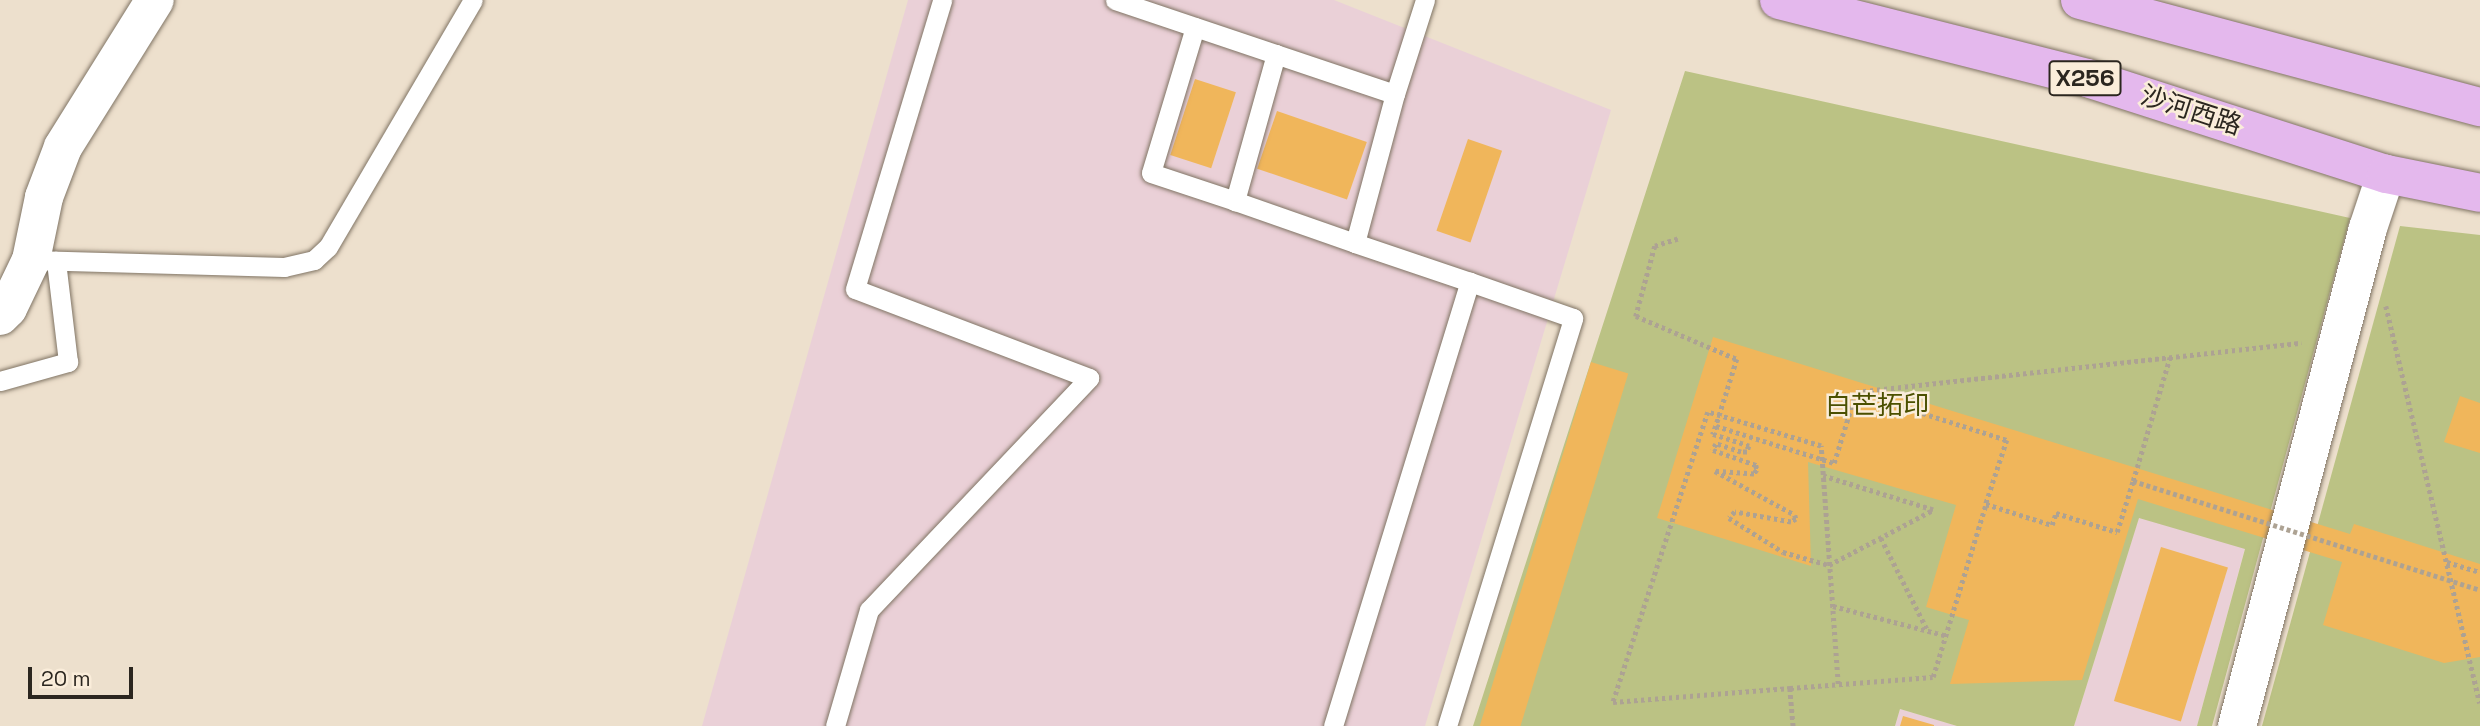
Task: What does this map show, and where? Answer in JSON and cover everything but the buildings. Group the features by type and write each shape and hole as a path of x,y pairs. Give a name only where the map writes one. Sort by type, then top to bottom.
{"main road":[{"name":"沙河西路","path":"1779,0 2087,78 2386,174 2480,193"},
{"path":"2080,0 2480,107"}],"street":[{"path":"0,316 43,260 44,197 63,147 155,0"},
{"path":"2237,726 2341,340 2368,228 2386,174"}],"lane":[{"path":"0,381 68,362 43,260 285,267 314,260 328,247 474,0"},
{"path":"835,726 869,610 1089,379 855,289 942,0"},
{"path":"1115,0 1395,94"},
{"path":"1355,243 1395,94 1425,0"},
{"path":"1195,27 1151,173 1573,318 1447,726"},
{"path":"1235,201 1276,54"},
{"path":"1333,726 1470,282"}],"path":[{"path":"1678,239 1655,246 1636,316 1737,359 1713,434 1749,446 1747,452 1716,444 1713,450 1756,465 1756,470 1754,474 1721,469 1715,471 1795,515 1796,519 1791,522 1735,512 1729,518 1783,552 1829,565 1933,510 1823,476"},
{"path":"2384,295 2480,703"},
{"path":"1856,392 2341,340"},
{"path":"1986,504 2052,525 2056,513 2117,532 2170,357"},
{"path":"1716,426 1834,463 1856,392"},
{"path":"1838,684 1821,446 1708,412 1613,702 1933,677 2007,440 1856,392"},
{"path":"2133,481 2480,590"},
{"path":"1881,538 1928,631"},
{"path":"2447,562 2480,572"},
{"path":"1832,606 1947,636"},
{"path":"1790,688 1793,726"}],"shaded area":[{"path":"908,0 1334,0 1611,110 1425,726 702,726"},
{"path":"2139,517 2245,548 2197,726 2074,726"},
{"path":"1900,709 1957,726 1895,726"}],"green space":[{"name":"白芒拓印","path":"1685,71 2350,218 2212,726 2197,726 2245,549 2139,518 2074,726 1957,726 1900,709 1895,726 1473,726"},
{"path":"2400,226 2480,235 2480,726 2262,726"}]}
